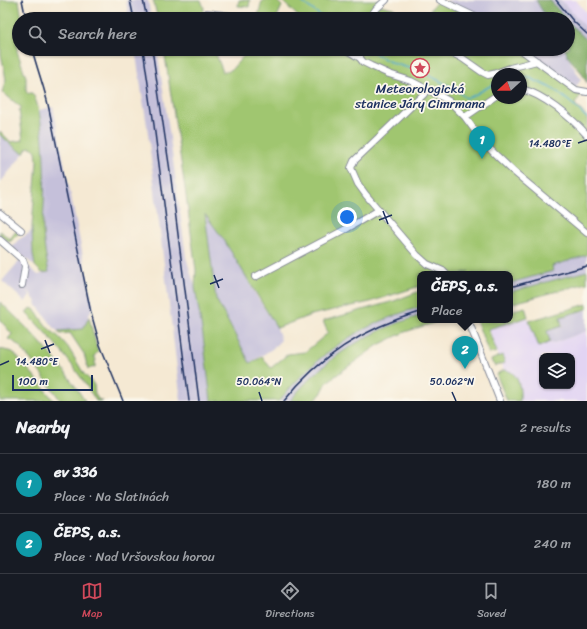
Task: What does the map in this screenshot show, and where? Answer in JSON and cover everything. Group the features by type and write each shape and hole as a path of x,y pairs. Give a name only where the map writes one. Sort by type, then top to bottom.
{"street":[{"path":"375,12 386,0"},
{"path":"440,0 465,12"},
{"path":"357,56 364,62 381,71 411,81 449,101 465,117 484,143 497,156 587,233"},
{"path":"458,56 488,75 496,74 510,68 537,61"},
{"path":"530,56 576,90 587,92"},
{"path":"427,89 424,94 354,161 351,168 358,184 366,195 418,255 427,264 442,271"},
{"path":"527,91 545,100 568,117 587,135"},
{"path":"465,117 491,99"},
{"path":"255,277 379,210"},
{"path":"0,213 21,230"},
{"path":"0,240 24,260 25,266 22,285"},
{"path":"469,323 500,401"}],"shaded area":[{"path":"126,0 148,0 150,12 128,12"},
{"path":"445,0 536,0 543,12 469,12"},
{"path":"550,0 561,0 572,12 560,12"},
{"path":"561,0 576,0 587,13 587,28 575,17 575,12 571,12"},
{"path":"575,16 587,28 587,40 575,29"},
{"path":"136,56 158,56 186,257 195,287 211,401 181,401 147,126"},
{"path":"532,56 568,56 581,80 575,88"},
{"path":"53,107 93,306 83,329 58,331 35,303 36,302 28,290 30,295 25,302 2,281 21,259 38,275 49,272 45,254 43,232 44,182 42,134 39,110"},
{"path":"0,135 24,153 0,183"},
{"path":"204,213 224,240 239,264 257,297 277,328 281,340 272,349 250,363 216,299"},
{"path":"32,226 35,266 12,248 18,240 31,231"},
{"path":"587,255 587,271 513,291 513,282 553,271 551,266"},
{"path":"417,308 417,317 400,322 361,340 316,373 290,401 279,401 310,366 332,348 362,329 397,314"},
{"path":"587,310 587,331 551,344 547,331 563,326 560,317"},
{"path":"528,318 539,346 550,342 551,344 587,331 587,401 515,401 489,329"}],"green space":[{"path":"0,0 19,0 21,12 12,12 12,56 19,56 26,77 27,93 32,93 40,114 44,180 43,229 49,272 42,273 35,266 33,254 32,226 37,161 36,151 29,147 24,153 0,135 0,131 11,142 23,140 19,110 22,108 2,92 6,80 1,55"},
{"path":"153,0 201,0 204,8 204,12 156,12"},
{"path":"239,0 250,0 249,7 238,6"},
{"path":"263,0 276,0 282,6 279,12 259,12"},
{"path":"281,0 381,0 376,4 393,8 398,12 294,12"},
{"path":"438,0 468,12 429,12"},
{"path":"536,0 550,0 560,12 543,12"},
{"path":"575,29 587,40 587,83 581,72 568,57 575,56"},
{"path":"165,56 217,56 223,72 231,70 244,56 532,56 582,93 575,104 587,117 587,255 552,266 553,271 513,282 513,271 417,271 417,287 370,302 311,315 277,328 224,240 205,214 216,299 250,363 262,357 271,368 288,354 305,352 328,333 323,321 394,301 417,292 417,308 378,323 342,342 325,354 310,368 294,383 279,401 211,401 195,287 196,270"},
{"path":"0,231 10,239 16,231 19,233 9,242 0,235"},
{"path":"587,271 587,283 513,303 513,291"},
{"path":"0,302 48,351 85,401 61,401 31,360 19,346 8,339 12,334 0,320"},
{"path":"587,304 587,309 560,317 562,326 547,331 550,342 539,347 529,321"},
{"path":"525,307 528,317 513,322 513,310"},
{"path":"30,308 34,309 48,328 68,347 84,374 94,385 95,394 98,399 102,401 96,401 81,377 64,355 46,333 26,313"},
{"path":"89,317 98,352 94,356 96,360 95,367 88,369 84,354 70,333 60,334 58,331 83,329"},
{"path":"417,317 417,323 433,323 405,332 378,345 327,382 321,394 313,401 290,401 317,372 332,359 365,338 401,322"},
{"path":"477,323 508,323 488,329 497,352 489,354"},
{"path":"0,349 13,352 54,401 0,401"},
{"path":"502,355 505,363 495,366 491,360"},
{"path":"504,370 509,371 516,377 520,391 520,401 507,401 497,376 498,373"}],"waterway":[{"path":"299,0 315,12"},
{"path":"380,56 392,63 422,72 453,88 466,98 471,97 491,85"},
{"path":"527,78 555,90 587,118"}],"railway":[{"path":"22,0 25,12"},
{"path":"130,0 133,12"},
{"path":"143,0 146,12"},
{"path":"556,0 566,12"},
{"path":"575,23 587,34"},
{"path":"34,56 47,102 91,313 100,345 123,401"},
{"path":"144,56 189,401"},
{"path":"153,56 170,171 199,401"},
{"path":"513,286 587,266"},
{"path":"284,401 298,385 328,357 362,335 400,318 417,313"}],"place":[{"name":"Meteorologická stanice Járy Cimrmana","path":"420,68"},
{"name":"ev 336","path":"482,159"},
{"name":"ČEPS, a.s.","path":"465,369"}]}
